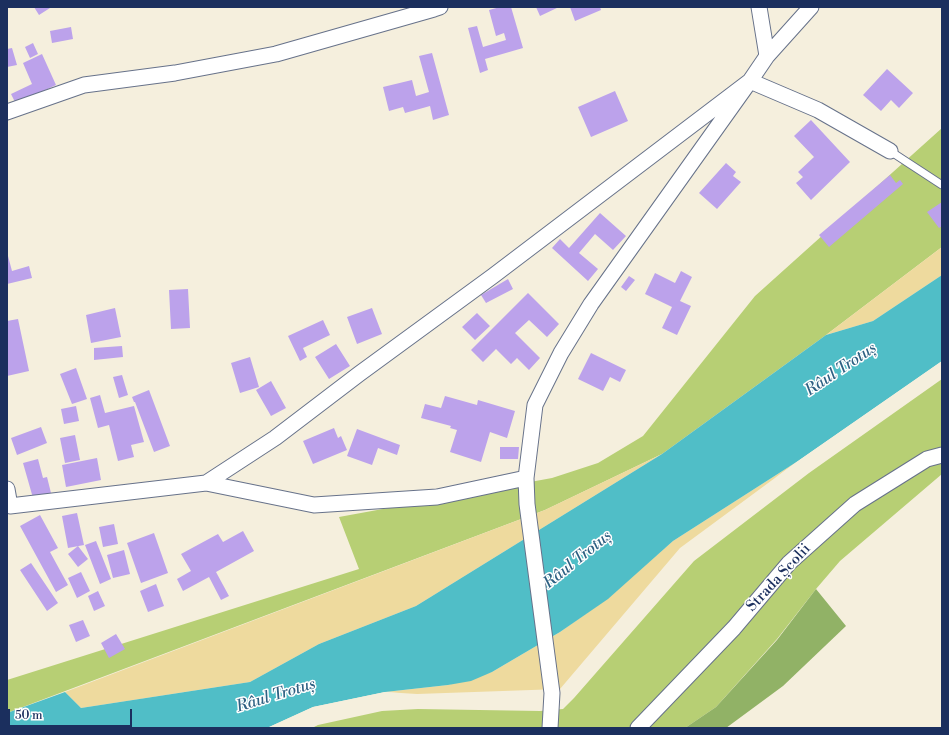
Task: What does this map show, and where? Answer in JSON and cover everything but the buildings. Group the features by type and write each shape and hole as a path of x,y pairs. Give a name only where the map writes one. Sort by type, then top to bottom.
{"street":[{"path":"7,112 84,85 175,73 276,54 434,10 440,7"},
{"path":"759,7 767,56"},
{"path":"550,728 552,693 527,504 526,478 535,405 561,353 591,304 767,56 811,7"},
{"path":"750,81 818,110 890,151"},
{"path":"206,483 275,438 359,374 493,276 750,81"},
{"name":"Strada Școlii","path":"638,728 734,628 789,563 855,504 927,459 942,455"},
{"path":"7,489 8,506 206,483 314,505 437,497 526,478"}],"lane":[{"path":"890,151 942,185"}],"green space":[{"path":"942,128 942,247 826,335 662,454 545,510 7,713 7,680 359,569 339,517 552,478 598,463 643,436 755,296"},
{"path":"942,379 942,474 840,561 777,639 716,707 685,728 312,728 318,725 382,711 418,709 540,711 563,709 694,561 809,473"},
{"path":"816,589 846,626 783,686 726,728 685,728 716,707 777,640"}],"sand":[{"path":"942,247 942,275 873,321 826,335"},
{"path":"662,454 416,606 319,644 250,682 81,708 65,692 545,510"},
{"path":"798,461 680,548 560,689 417,694 385,692 448,685 492,672 560,632 608,598 673,541"}],"water":[{"name":"Râul Trotuș","path":"942,275 942,361 798,461 673,541 608,599 560,632 492,672 471,681 385,692 313,707 267,728 7,728 7,713 65,692 81,708 250,682 319,644 416,606 662,454 826,335 873,321"}],"pier":[{"path":"942,361 942,364 775,478 798,461"},
{"path":"385,692 398,693 385,694 314,709 272,728 267,728 313,707"}]}
